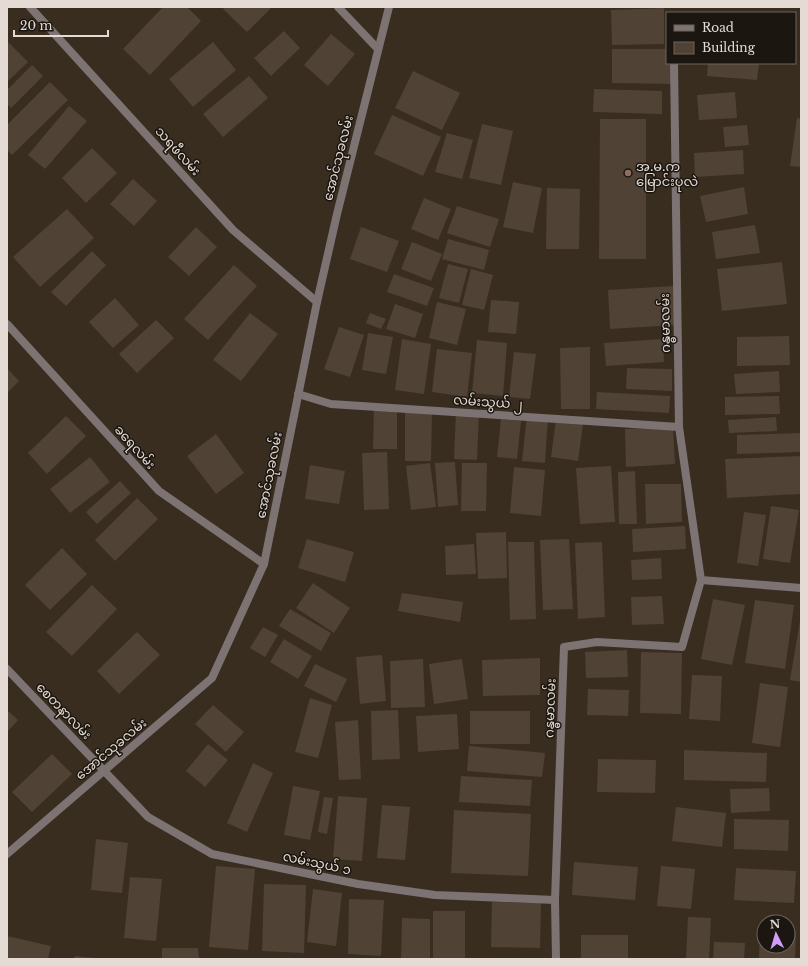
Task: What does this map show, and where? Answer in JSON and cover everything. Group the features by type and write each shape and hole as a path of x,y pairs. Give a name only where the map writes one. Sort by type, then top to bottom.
{"street":[{"name":"သရဖီလမ်း","path":"30,7 233,230 317,302"},
{"path":"338,7 378,49"},
{"name":"အောင်သုခလမ်း","path":"7,854 212,678 264,564 317,302 339,206 389,7"},
{"name":"ဂန္ဓမာလမ်း","path":"556,959 555,900 564,647 597,642 682,647 701,580 679,427 674,64"},
{"name":"ခရေလမ်း","path":"7,324 158,491 264,564"},
{"name":"လမ်းသွယ် ၂","path":"298,394 331,404 679,427"},
{"path":"701,580 801,588"},
{"name":"စေတနာလမ်း","path":"7,669 104,770"},
{"name":"လမ်းသွယ် ၁","path":"104,770 148,817 212,854 358,884 436,895 555,900"}],"building":[{"path":"163,7 187,7 201,21 150,75 123,49"},
{"path":"225,7 272,7 247,32 223,9"},
{"path":"664,8 664,44 612,45 611,10"},
{"path":"284,31 300,48 271,76 254,58"},
{"path":"331,34 355,54 328,86 304,65"},
{"path":"7,41 28,62 7,82"},
{"path":"213,42 236,70 193,107 169,79"},
{"path":"612,49 666,49 666,64 671,64 671,84 612,83"},
{"path":"708,64 759,64 757,80 707,76"},
{"path":"32,65 43,76 11,108 7,104 7,90"},
{"path":"413,71 460,93 442,130 395,108"},
{"path":"249,76 268,98 223,137 203,114"},
{"path":"50,82 68,100 12,155 7,150 7,125"},
{"path":"594,89 662,91 662,114 593,112"},
{"path":"735,92 737,118 699,120 697,95"},
{"path":"69,106 87,121 45,169 28,155"},
{"path":"392,115 441,137 423,176 374,154"},
{"path":"797,118 801,119 801,167 790,166"},
{"path":"600,119 646,119 646,259 599,259"},
{"path":"482,124 513,131 501,185 469,178"},
{"path":"747,125 749,145 725,147 723,127"},
{"path":"447,133 473,140 462,179 435,172"},
{"path":"92,148 117,173 86,203 62,178"},
{"path":"743,150 744,174 695,177 694,153"},
{"path":"133,179 157,201 134,226 110,204"},
{"path":"513,182 542,188 533,233 503,227"},
{"path":"744,187 748,214 706,222 700,196"},
{"path":"547,188 580,189 579,249 546,249"},
{"path":"424,198 451,209 438,240 411,229"},
{"path":"457,206 499,219 490,247 447,233"},
{"path":"67,209 94,238 40,287 13,257"},
{"path":"755,225 760,253 716,259 712,232"},
{"path":"196,227 217,247 189,276 168,257"},
{"path":"361,227 399,241 387,272 350,259"},
{"path":"448,239 489,250 484,270 442,259"},
{"path":"412,242 442,254 431,281 401,269"},
{"path":"92,251 106,265 66,306 51,292"},
{"path":"782,262 787,304 722,311 717,269"},
{"path":"448,264 468,269 459,303 439,298"},
{"path":"234,265 257,286 208,340 184,319"},
{"path":"471,269 493,275 484,310 462,305"},
{"path":"394,274 434,288 427,306 387,292"},
{"path":"674,286 676,325 610,329 608,290"},
{"path":"115,298 139,325 113,348 89,322"},
{"path":"491,300 519,302 516,334 488,332"},
{"path":"437,302 466,309 457,345 429,338"},
{"path":"395,304 423,314 415,338 386,329"},
{"path":"250,313 278,334 241,381 213,360"},
{"path":"370,313 386,319 381,329 366,323"},
{"path":"156,320 174,338 137,373 119,354"},
{"path":"339,327 364,335 350,377 324,369"},
{"path":"368,333 393,337 386,374 362,370"},
{"path":"789,336 790,365 737,366 737,337"},
{"path":"402,339 431,344 424,394 395,390"},
{"path":"663,339 664,362 606,366 604,343"},
{"path":"477,340 507,343 503,396 472,393"},
{"path":"590,347 590,409 561,409 560,348"},
{"path":"437,349 472,353 467,397 432,392"},
{"path":"514,352 536,354 530,399 509,397"},
{"path":"7,368 19,381 7,393"},
{"path":"627,368 672,369 672,391 626,389"},
{"path":"779,371 780,392 736,394 734,374"},
{"path":"597,392 670,396 669,413 596,409"},
{"path":"779,396 780,414 725,415 725,397"},
{"path":"374,405 397,405 397,449 373,449"},
{"path":"456,411 479,412 477,460 454,459"},
{"path":"405,412 432,413 431,461 405,461"},
{"path":"527,415 548,417 545,463 522,461"},
{"path":"66,416 86,436 47,474 28,453"},
{"path":"776,417 777,431 729,433 728,420"},
{"path":"501,419 521,421 517,459 497,457"},
{"path":"556,420 583,424 578,461 551,457"},
{"path":"673,427 675,464 626,467 625,429"},
{"path":"801,433 801,452 737,454 737,435"},
{"path":"216,434 244,473 216,494 187,456"},
{"path":"387,452 389,509 364,510 362,453"},
{"path":"801,456 801,494 727,498 725,459"},
{"path":"90,457 110,482 70,513 50,489"},
{"path":"455,462 458,505 438,507 435,463"},
{"path":"430,463 436,507 411,510 406,466"},
{"path":"462,463 487,463 486,511 461,511"},
{"path":"310,465 345,471 339,504 305,499"},
{"path":"611,466 615,522 580,524 576,468"},
{"path":"514,467 545,470 541,516 510,513"},
{"path":"635,471 637,524 619,524 618,472"},
{"path":"120,481 131,493 97,524 86,512"},
{"path":"645,484 681,484 682,522 646,524"},
{"path":"137,498 158,519 115,561 95,540"},
{"path":"771,506 799,510 790,563 763,559"},
{"path":"744,512 766,515 758,566 737,563"},
{"path":"685,526 686,549 633,552 632,529"},
{"path":"506,532 507,578 478,579 476,533"},
{"path":"307,539 354,552 345,582 298,568"},
{"path":"569,539 573,609 543,610 540,540"},
{"path":"508,542 534,542 536,619 510,620"},
{"path":"602,542 605,617 578,619 575,543"},
{"path":"474,544 476,574 446,575 445,546"},
{"path":"62,548 87,574 50,610 25,585"},
{"path":"661,558 662,579 632,580 631,560"},
{"path":"313,583 350,608 334,633 296,608"},
{"path":"92,585 117,609 72,656 46,632"},
{"path":"402,593 463,602 460,622 398,611"},
{"path":"662,596 664,624 632,625 631,597"},
{"path":"713,599 745,605 732,665 701,659"},
{"path":"755,600 794,605 785,669 745,663"},
{"path":"290,609 331,633 321,651 279,626"},
{"path":"801,621 801,682 790,680"},
{"path":"263,627 278,635 265,657 250,648"},
{"path":"137,632 160,655 119,694 97,671"},
{"path":"284,639 312,656 298,679 270,662"},
{"path":"627,650 628,677 586,678 585,652"},
{"path":"641,652 682,653 681,714 640,713"},
{"path":"382,655 386,701 360,704 356,657"},
{"path":"540,658 540,695 483,696 482,660"},
{"path":"423,659 425,707 391,708 390,661"},
{"path":"462,659 468,699 434,704 429,664"},
{"path":"315,664 347,679 336,702 304,686"},
{"path":"692,675 722,676 720,721 689,719"},
{"path":"760,683 788,687 780,747 752,743"},
{"path":"588,689 629,690 628,716 587,715"},
{"path":"310,698 332,705 318,758 295,752"},
{"path":"213,705 244,732 226,752 195,724"},
{"path":"7,710 18,720 7,732"},
{"path":"398,710 400,759 372,760 371,711"},
{"path":"470,711 530,711 530,744 470,744"},
{"path":"457,714 459,749 418,752 416,716"},
{"path":"358,720 361,779 339,780 335,722"},
{"path":"208,744 228,760 205,787 186,771"},
{"path":"469,746 545,753 542,777 467,771"},
{"path":"684,750 767,753 766,782 684,780"},
{"path":"52,754 72,774 32,812 12,792"},
{"path":"598,759 656,760 655,793 597,792"},
{"path":"253,763 273,773 247,832 227,823"},
{"path":"461,776 532,780 530,806 459,802"},
{"path":"293,786 320,791 310,840 284,835"},
{"path":"769,788 770,811 731,813 730,789"},
{"path":"338,796 367,798 362,861 333,859"},
{"path":"324,797 333,798 327,834 318,832"},
{"path":"382,805 410,807 405,860 377,858"},
{"path":"676,807 726,813 722,847 672,841"},
{"path":"454,810 531,814 528,876 451,873"},
{"path":"734,819 789,820 788,851 734,849"},
{"path":"96,839 128,843 122,893 91,890"},
{"path":"574,862 638,867 635,900 572,895"},
{"path":"216,866 255,869 248,950 209,947"},
{"path":"661,866 695,869 691,909 657,906"},
{"path":"736,868 796,871 794,903 734,900"},
{"path":"130,877 162,879 156,941 124,938"},
{"path":"264,884 306,885 304,953 262,951"},
{"path":"313,889 342,893 336,946 307,942"},
{"path":"349,899 384,900 381,956 348,954"},
{"path":"492,902 541,903 540,948 491,947"},
{"path":"433,911 465,911 465,959 433,959"},
{"path":"688,917 711,918 709,959 686,959"},
{"path":"402,918 430,919 430,959 401,959"},
{"path":"581,935 628,935 628,959 581,959"},
{"path":"7,936 51,946 48,959 7,959"},
{"path":"714,942 745,943 744,959 713,959"},
{"path":"162,948 198,948 199,959 162,959"},
{"path":"759,954 795,954 795,959 759,959"},
{"path":"75,956 95,958 95,959 74,959"}],"place":[{"name":"အ.မ.က မြောင်းပုလဲ","path":"628,173"}]}
